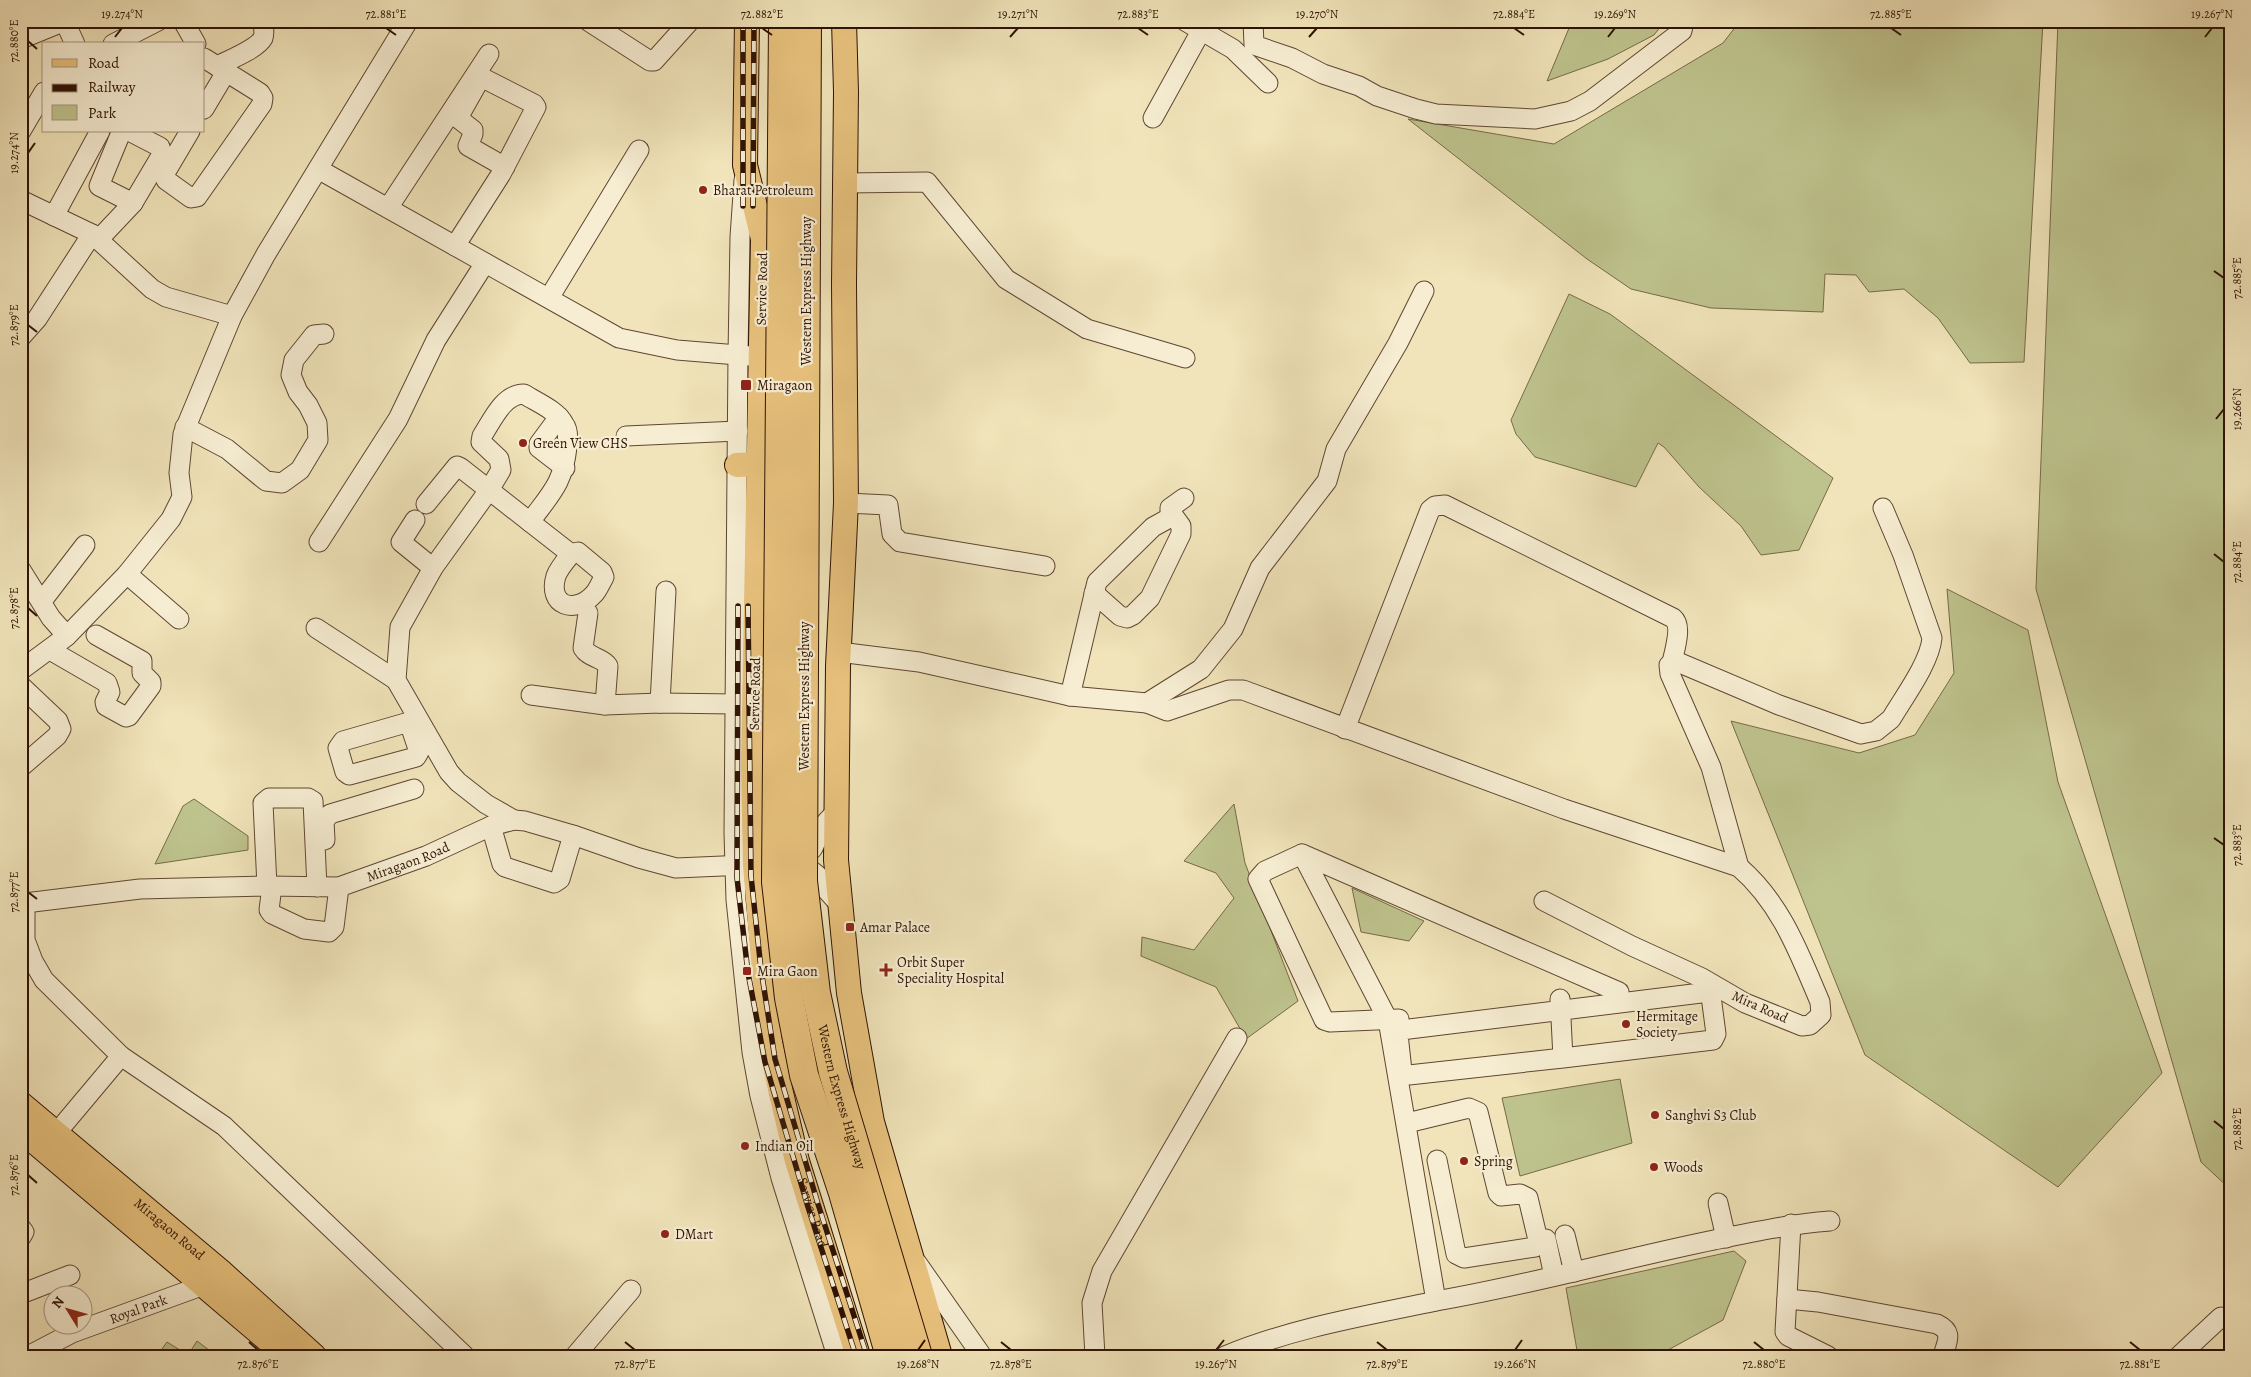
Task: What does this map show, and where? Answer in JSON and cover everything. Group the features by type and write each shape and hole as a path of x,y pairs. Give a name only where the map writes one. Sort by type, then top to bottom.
{"highway":[{"name":"Western Express Highway","path":"783,21 776,882 789,998 804,1075 843,1193 890,1356"},
{"name":"Western Express Highway","path":"807,21 803,881 816,993 833,1072 918,1356"}],"main road":[{"name":"Service Road","path":"747,21 745,165 764,238 761,356 748,465 744,763 745,866 770,1040 797,1161 799,1202 858,1356"},
{"path":"844,21 846,503 839,652 836,860 849,993 872,1122 940,1356"},
{"name":"Miragaon Road","path":"21,1104 49,1141 212,1278 314,1356"},
{"name":"Miragaon Road","path":"21,1130 49,1141"},
{"name":"Miragaon Road","path":"212,1278 287,1356"}],"street":[{"path":"34,39 65,21 75,42"},
{"path":"117,42 158,21"},
{"path":"183,21 195,42"},
{"path":"211,63 255,45 264,36 263,21"},
{"path":"21,670 50,650 66,636 128,574 172,519 182,497 179,456 185,428 232,316 266,254 408,21"},
{"path":"588,21 650,61 654,61 690,21"},
{"path":"1254,21 1254,45 1292,58 1323,74 1359,86 1377,96 1436,114 1535,118 1571,111 1590,101 1682,31 1684,21"},
{"path":"1153,118 1193,26 1233,49 1268,83"},
{"path":"388,208 489,54"},
{"path":"205,102 211,63"},
{"path":"189,132 164,175 166,180 191,198 197,196 262,104 263,98 260,93 211,63"},
{"path":"455,246 505,167 536,107 534,104 481,77 459,119 473,130 468,146 505,167"},
{"path":"21,131 42,95"},
{"path":"54,216 99,132"},
{"path":"125,132 120,135 99,184 101,188 133,204"},
{"path":"21,337 38,319 96,236 133,204 162,154 162,149 129,132"},
{"path":"549,298 639,150"},
{"path":"744,763 736,704 748,465 738,431 740,236 745,165"},
{"path":"318,169 619,338 678,350 761,356"},
{"path":"846,183 927,182 1006,279 1087,329 1185,358"},
{"path":"21,200 96,236 152,288 166,297 232,316"},
{"path":"319,542 398,420 436,340 486,263"},
{"path":"1147,703 1201,669 1233,629 1260,568 1327,481 1336,449 1398,343 1424,291"},
{"path":"185,428 227,449 266,481 282,483 300,470 318,440 317,423 308,405 298,392 291,374 294,360 301,349 314,335 324,334"},
{"path":"514,820 486,804 458,782 414,721 396,680 400,627 433,568 502,470 499,459 481,442 482,436 510,396 524,394 559,417 566,425 568,442 565,468 559,482 530,522"},
{"path":"559,417 539,444 539,448 565,468"},
{"path":"626,436 738,431"},
{"path":"426,504 457,466 571,554"},
{"path":"1094,593 1120,616 1127,618 1145,605 1181,534 1181,526 1173,516 1170,508 1184,498"},
{"path":"846,503 888,505 892,534 900,542 1044,566"},
{"path":"1344,729 1430,510 1439,505 1445,505 1676,620 1678,627 1672,663 1669,667 1670,674 1711,767 1739,867"},
{"path":"1672,663 1680,663 1778,705 1861,734 1876,731 1885,725 1891,719 1926,661 1931,649 1932,638 1903,555 1883,508"},
{"path":"1070,696 1097,582 1153,527 1173,516"},
{"path":"415,520 401,542 433,568"},
{"path":"42,601 85,545"},
{"path":"21,570 51,618 66,636"},
{"path":"128,574 179,619"},
{"path":"660,702 666,591"},
{"path":"588,613 583,648 588,654 606,662 608,666 605,705"},
{"path":"316,628 396,680"},
{"path":"50,650 107,683 110,692 105,702 106,706 129,716 151,686 151,682 142,673 142,661 96,635"},
{"path":"839,652 919,662 1070,696 1147,703 1164,711 1235,689 1243,690 1564,809 1739,867"},
{"path":"21,686 58,721 61,729 57,736 21,767"},
{"path":"531,695 605,705 660,702 736,704"},
{"path":"328,887 324,821 326,817 414,789"},
{"path":"269,798 308,798 313,801 334,927 329,932 304,929 272,914 269,910 269,886 263,803 269,798"},
{"path":"785,862 796,856 809,853 814,847 824,824 836,812"},
{"name":"Miragaon Road","path":"23,901 140,889 269,886 328,887 426,856 491,826 514,820 525,821 573,835 639,858 676,868 745,866 785,862"},
{"path":"491,826 504,867 554,883 560,879 573,835"},
{"path":"1302,854 1388,1020 1436,1301"},
{"path":"1619,992 1302,854 1265,871 1258,879 1324,1020 1330,1022 1388,1020 1560,1005 1708,993 1711,996 1716,1034 1713,1040 1708,1042 1409,1075 1402,1071 1398,1034 1401,1030 1560,1005 1619,992 1683,986 1702,978"},
{"path":"785,862 798,869 812,871 840,905"},
{"name":"Mira Road","path":"1544,901 1632,946 1702,978 1745,1002 1802,1026 1810,1025 1821,1015 1820,1002 1787,926 1754,880 1739,867"},
{"path":"23,901 25,940 33,961 44,980 121,1056 224,1126 465,1356"},
{"path":"1560,1005 1563,1058"},
{"path":"1095,1356 1092,1303 1102,1271 1237,1038"},
{"path":"49,1141 121,1056"},
{"path":"1406,1123 1470,1108 1478,1112 1498,1193 1506,1197 1520,1194 1528,1198 1538,1240 1535,1247 1464,1258 1456,1254 1437,1160"},
{"path":"799,1202 837,1356"},
{"path":"1718,1203 1726,1238"},
{"path":"1225,1356 1247,1346 1308,1328 1436,1301 1495,1291 1632,1257 1791,1224 1830,1221"},
{"path":"1791,1224 1785,1332 1788,1336 1828,1356"},
{"path":"21,1228 24,1232 21,1236"},
{"path":"1565,1235 1574,1272"},
{"path":"1546,1239 1554,1276"},
{"path":"910,1253 982,1356"},
{"path":"21,1294 70,1275"},
{"name":"Royal Park","path":"28,1356 72,1333 212,1278"},
{"path":"575,1356 632,1290"},
{"path":"1787,1299 1818,1302 1937,1324 1945,1328 1948,1335 1943,1356"},
{"path":"2179,1356 2221,1317"}],"green space":[{"path":"1572,21 1665,21 1654,35 1608,59 1547,81"},
{"path":"1740,21 2043,21 2024,362 1970,363 1938,318 1904,289 1869,292 1856,275 1825,274 1823,312 1711,308 1631,289 1587,259 1408,119 1554,144 1723,43"},
{"path":"2058,21 2230,21 2230,1189 2201,1162 2036,589"},
{"path":"1569,294 1610,314 1833,478 1799,550 1761,555 1741,526 1699,487 1664,447 1658,443 1636,487 1535,457 1516,434 1511,420"},
{"path":"1947,589 2028,630 2058,782 2162,1073 2058,1187 1865,1055 1731,721 1859,753 1915,735 1954,673"},
{"path":"194,799 248,836 248,850 155,864 183,806"},
{"path":"1234,804 1245,863 1298,1001 1246,1039 1216,987 1141,956 1142,937 1194,950 1234,898 1216,873 1184,861"},
{"path":"1352,888 1424,921 1409,941 1361,932"},
{"path":"1620,1079 1632,1143 1520,1176 1502,1098"},
{"path":"1734,1251 1746,1261 1723,1320 1657,1356 1578,1356 1566,1288"},
{"path":"197,1341 217,1356 157,1356 167,1342 188,1355"}],"railway":[{"path":"743,21 743,206"},
{"path":"753,206 754,21"},
{"path":"738,606 737,878 748,973 765,1062 808,1207 856,1356"},
{"path":"748,606 751,876 761,969 775,1059 818,1204 867,1356"}],"place":[{"name":"Bharat Petroleum","path":"703,190"},
{"name":"Miragaon","path":"746,385"},
{"name":"Green View CHS","path":"523,443"},
{"name":"Amar Palace","path":"850,927"},
{"name":"Orbit Super Speciality Hospital","path":"886,970"},
{"name":"Mira Gaon","path":"747,971"},
{"name":"Hermitage Society","path":"1626,1024"},
{"name":"Sanghvi S3 Club","path":"1655,1115"},
{"name":"Indian Oil","path":"745,1146"},
{"name":"Spring","path":"1464,1161"},
{"name":"Woods","path":"1654,1167"},
{"name":"DMart","path":"665,1234"}]}
